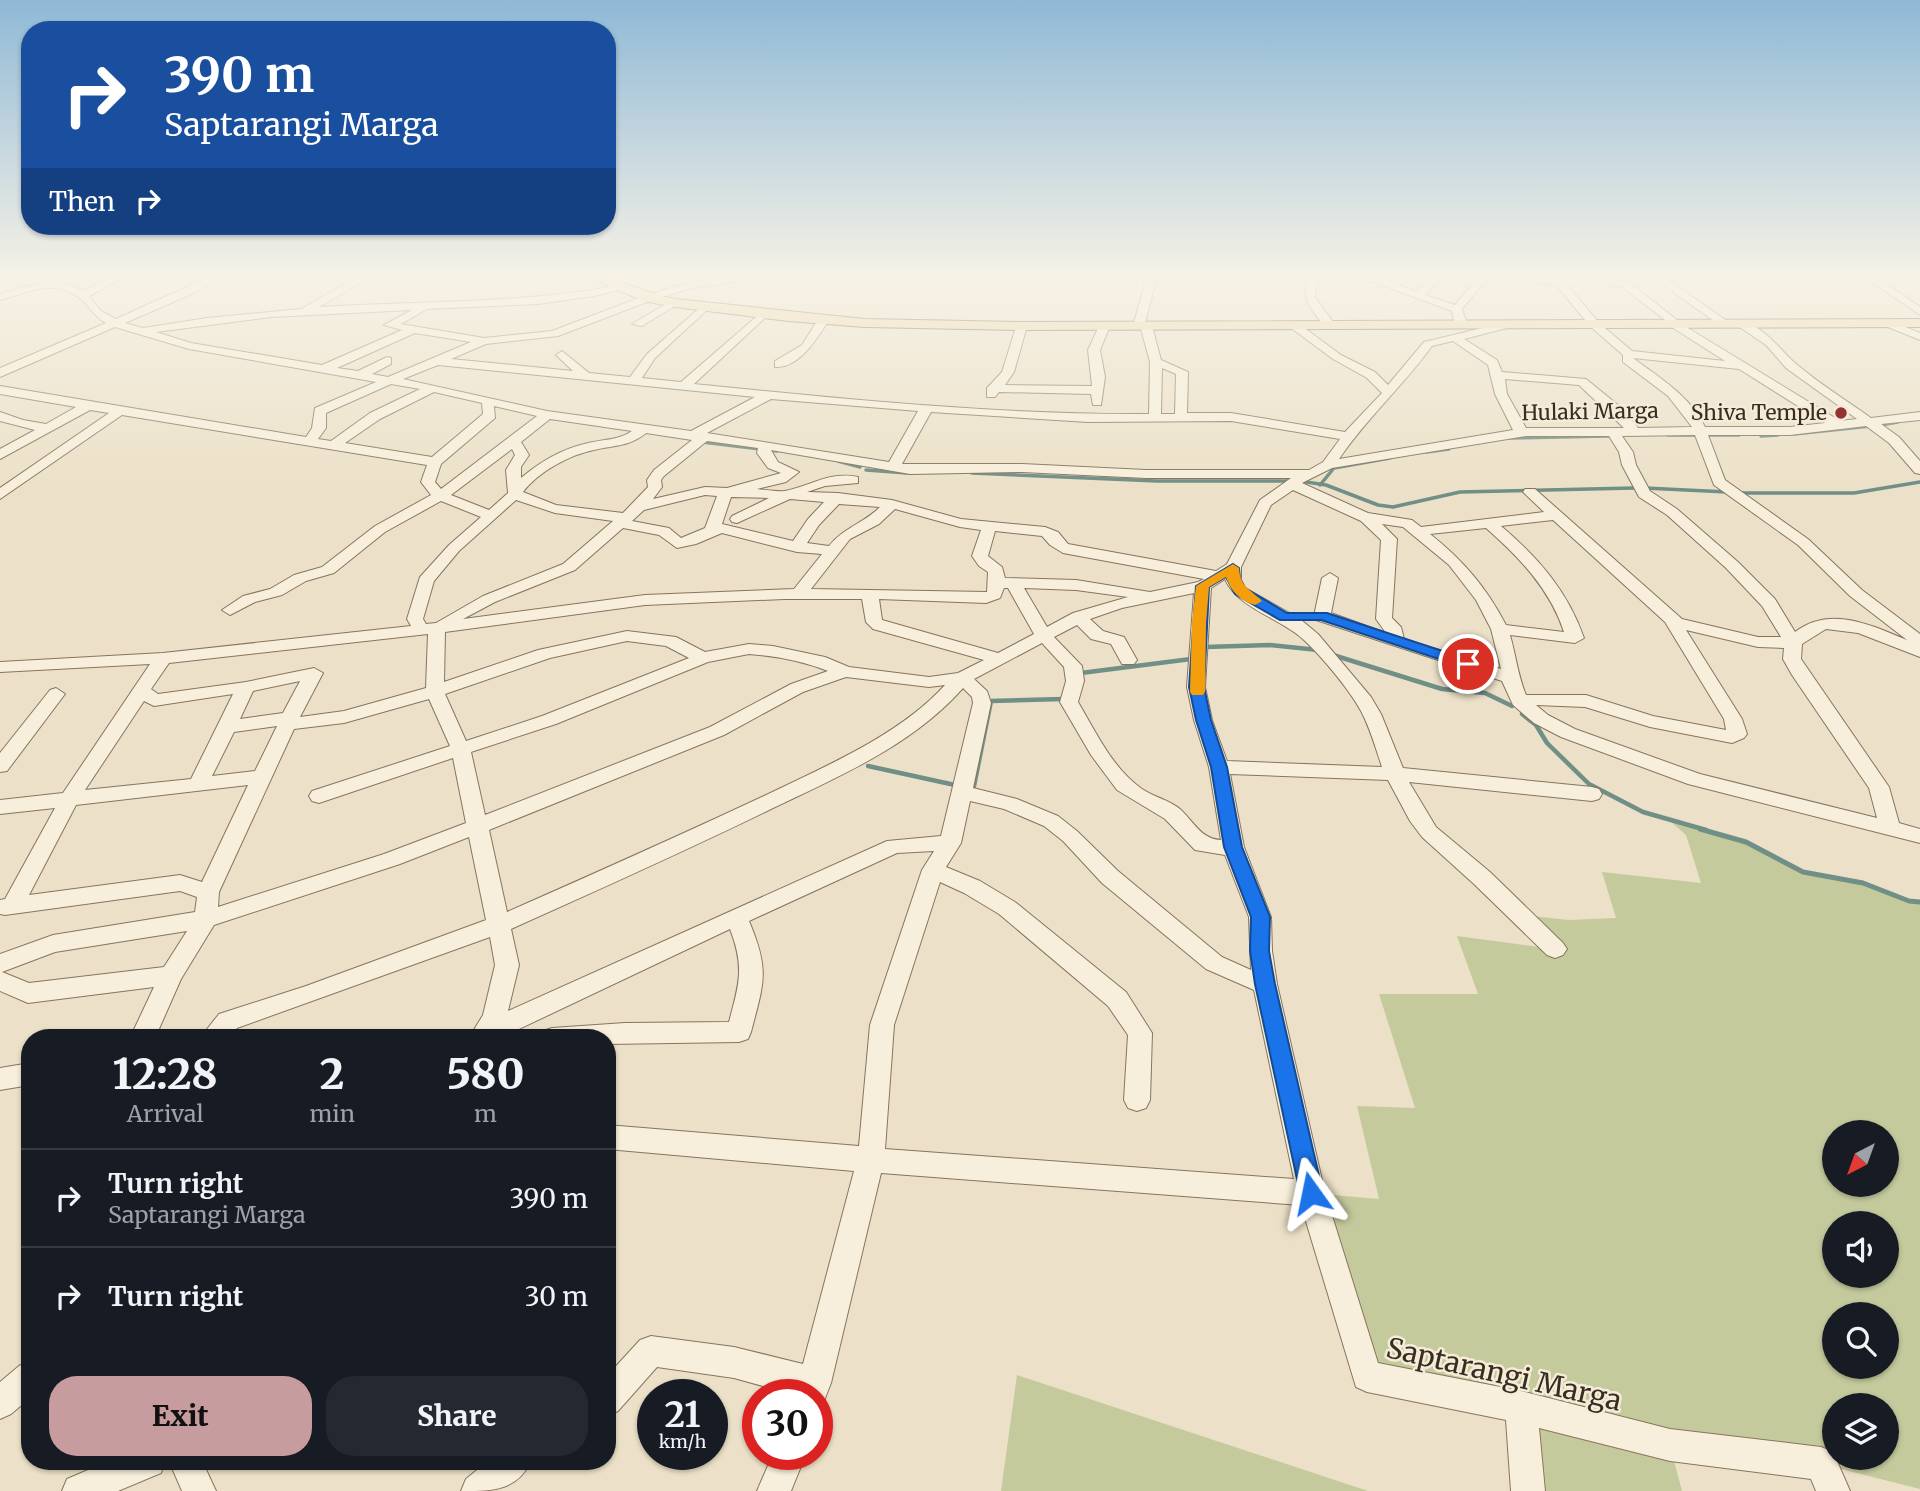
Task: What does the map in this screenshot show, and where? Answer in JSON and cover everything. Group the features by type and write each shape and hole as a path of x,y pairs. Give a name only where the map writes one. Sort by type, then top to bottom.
{"street":[{"path":"0,373 58,346"},
{"path":"188,346 357,377 433,388 547,415 799,450 893,468 1022,468 1299,479 1365,517 1390,539 1384,619 1393,627 1396,642"},
{"path":"322,370 377,346"},
{"path":"309,443 319,428 320,411 473,346"},
{"path":"633,382 640,368 662,346"},
{"path":"684,386 728,346"},
{"path":"779,364 807,346"},
{"path":"986,411 993,388 1008,372 1016,346"},
{"path":"1094,418 1099,390 1095,346"},
{"path":"1150,346 1156,362 1155,417"},
{"path":"1322,346 1371,375 1388,392"},
{"path":"1328,465 1348,436 1426,346"},
{"path":"1474,346 1493,363 1502,394 1521,432"},
{"path":"1619,346 1629,354 1658,354 1681,360 1739,366"},
{"path":"1711,346 1739,366 1839,426"},
{"path":"1772,346 1790,365 1894,440 1920,470"},
{"path":"1629,354 1626,359 1672,393 1690,413 1709,453 1714,472 1730,492 1803,542 1856,593 1920,642"},
{"path":"562,355 586,377"},
{"path":"357,377 387,361"},
{"path":"438,361 769,395 927,407 1094,418 1231,416 1348,436"},
{"path":"0,362 18,364"},
{"path":"1156,362 1182,372 1181,416"},
{"path":"1498,375 1582,382 1634,431"},
{"path":"331,447 375,416 433,388"},
{"path":"993,388 1099,390"},
{"path":"0,390 331,447 435,462"},
{"path":"429,628 489,599 569,567 639,507 655,487 654,480 697,437 769,395"},
{"path":"491,402 487,405 490,415 435,462 428,482 440,496 491,516"},
{"path":"0,455 89,405"},
{"path":"893,468 927,407"},
{"path":"0,495 120,411"},
{"path":"230,610 249,599 276,592 300,578 322,573 380,530 440,496 481,468 547,415"},
{"path":"0,416 20,424 47,428"},
{"name":"Hulaki Marga","path":"1299,479 1328,465 1521,432 1790,431 1920,416"},
{"path":"429,628 415,619 426,580 454,548 491,516 514,486 549,463 572,452 593,446 626,443 641,430"},
{"path":"1613,432 1626,452 1643,494 1672,512 1732,565 1769,603 1793,642 1792,659 1801,675 1879,787 1890,829"},
{"path":"514,440 522,455 514,464 514,486"},
{"path":"765,447 764,453 772,465 820,483 836,500"},
{"path":"797,547 813,522 836,500 866,463"},
{"path":"481,468 514,486 530,503 623,520 664,531 677,542 695,541 712,530 739,525 789,495 820,483 837,479 853,480"},
{"path":"725,495 781,479 793,472"},
{"name":"Saptarangi Marga","path":"1299,479 1265,503 1217,576 1196,687 1203,720 1219,767 1233,847 1261,917 1260,951 1265,984 1311,1193 1367,1376 1521,1407 1670,1445 1827,1478"},
{"path":"655,487 725,495 789,495 808,499 892,505 927,512 960,523 1045,531 1054,535 1055,542 1063,548 1233,579 1240,591 1284,617 1326,652 1372,714 1395,774 1420,821 1555,949"},
{"path":"639,507 689,492"},
{"path":"1530,492 1676,623 1758,642 1793,642 1807,630 1831,623 1860,629 1920,652"},
{"path":"725,495 739,525"},
{"path":"712,530 725,495"},
{"path":"799,594 845,536 874,522 892,505"},
{"path":"1421,531 1556,515"},
{"path":"1365,517 1407,523 1421,531 1472,580 1500,629 1509,661 1510,678 1520,701 1541,719 1555,727 1695,779 1920,836"},
{"path":"1489,523 1526,558 1548,584 1570,618 1575,638 1500,629"},
{"path":"739,525 797,547 833,551"},
{"path":"989,527 980,556 996,570 1045,636 1073,666 1075,681 1069,702 1110,769 1133,793 1171,813 1194,839 1211,849 1233,847"},
{"path":"320,796 549,720 703,658 749,649 819,661 845,672 929,682 962,678 1099,609 1155,596 1217,576"},
{"path":"1322,616 1330,578"},
{"path":"0,667 163,658 374,637 608,603 799,594 949,595 986,598 994,595 1006,583 1076,585 1155,596"},
{"path":"870,596 874,622 879,625 937,639 1000,659"},
{"path":"608,603 627,636"},
{"path":"1284,617 1322,616 1510,678"},
{"path":"1079,617 1097,635 1118,641 1128,660"},
{"path":"1520,701 1562,699 1603,705 1650,721 1732,737 1737,734 1733,719 1673,624 1676,623"},
{"path":"429,628 435,691 461,750 508,965 490,1029"},
{"path":"225,727 344,717 435,691 544,654 605,639 627,636 670,641 703,658"},
{"path":"6,907 121,718 163,658"},
{"path":"0,964 53,944 206,919 392,859 693,741 797,688 845,672"},
{"path":"142,691 154,700 246,687 314,673 208,892 206,919 171,975 146,1029"},
{"path":"816,1379 871,1158 882,1026 933,870 950,843 982,703 981,695 962,678"},
{"path":"220,1029 228,1021 313,993 500,924 673,849 854,761 917,720 944,698 962,678"},
{"path":"199,783 246,687"},
{"path":"0,766 56,694"},
{"path":"1555,727 1562,699"},
{"path":"1219,767 1317,768 1592,794"},
{"path":"0,807 264,777"},
{"path":"961,792 1010,804 1051,821 1070,836 1110,877 1214,963 1240,976 1265,984"},
{"path":"502,1029 736,917 894,846 950,843"},
{"path":"933,870 972,887 1007,908 1117,999 1140,1033 1137,1100"},
{"path":"6,907 180,883 208,892"},
{"path":"616,1033 738,1032 753,977 748,947 736,917"},
{"path":"0,981 29,993 171,975"},
{"path":"0,1079 21,1076"},
{"path":"616,1138 1133,1181 1311,1193"},
{"path":"616,1390 652,1351 704,1355 756,1366 788,1379"},
{"path":"0,1403 21,1385"},
{"path":"1521,1407 1528,1491"},
{"path":"79,1491 128,1470"},
{"path":"190,1470 200,1491"},
{"path":"478,1491 503,1470"},
{"path":"774,1491 783,1470"}],"green space":[{"path":"1669,820 1746,842 1803,872 1863,883 1909,901 1920,902 1920,1489 1845,1470 1899,1470 1899,1393 1822,1393 1822,1464 1670,1446 1682,1491 1528,1491 1521,1407 1367,1376 1311,1193 1379,1199 1357,1106 1415,1108 1379,994 1478,994 1457,936 1554,949 1522,915 1569,920 1616,918 1602,872 1701,883 1686,835"},
{"path":"1017,1375 1368,1491 1001,1491"}],"waterway":[{"path":"1881,425 1898,422"},
{"path":"1794,434 1871,426"},
{"path":"1668,435 1695,435"},
{"path":"1705,435 1739,435"},
{"path":"1761,436 1778,435"},
{"path":"1509,438 1609,436"},
{"path":"702,442 777,451"},
{"path":"1426,452 1449,449"},
{"path":"1321,484 1334,468 1390,458"},
{"path":"838,461 860,467"},
{"path":"866,470 907,473"},
{"path":"972,473 1157,481 1292,481"},
{"path":"1300,481 1321,484"},
{"path":"1739,493 1854,493 1920,482"},
{"path":"1321,484 1378,505 1393,507 1460,492 1634,488"},
{"path":"1645,488 1727,492"},
{"path":"1205,647 1270,645 1318,650"},
{"path":"1333,655 1442,689 1485,693 1512,706"},
{"path":"1081,673 1191,659"},
{"path":"974,786 991,701 1063,699"},
{"path":"1522,714 1536,725 1547,743 1589,784 1643,812 1706,830"},
{"path":"868,766 955,785"},
{"path":"1700,829 1746,842 1803,872 1863,883 1909,901 1920,902"}],"slow traffic":[{"path":"1198,692 1199,623 1203,586 1233,568 1233,579 1240,591 1255,601"}],"place":[{"name":"Shiva Temple","path":"1841,413"}],"route":[{"path":"1311,1193 1265,984 1260,951 1261,917 1233,847 1219,767 1203,720 1196,687 1203,586 1233,568 1233,579 1240,591 1284,617 1322,616 1468,664"}]}
